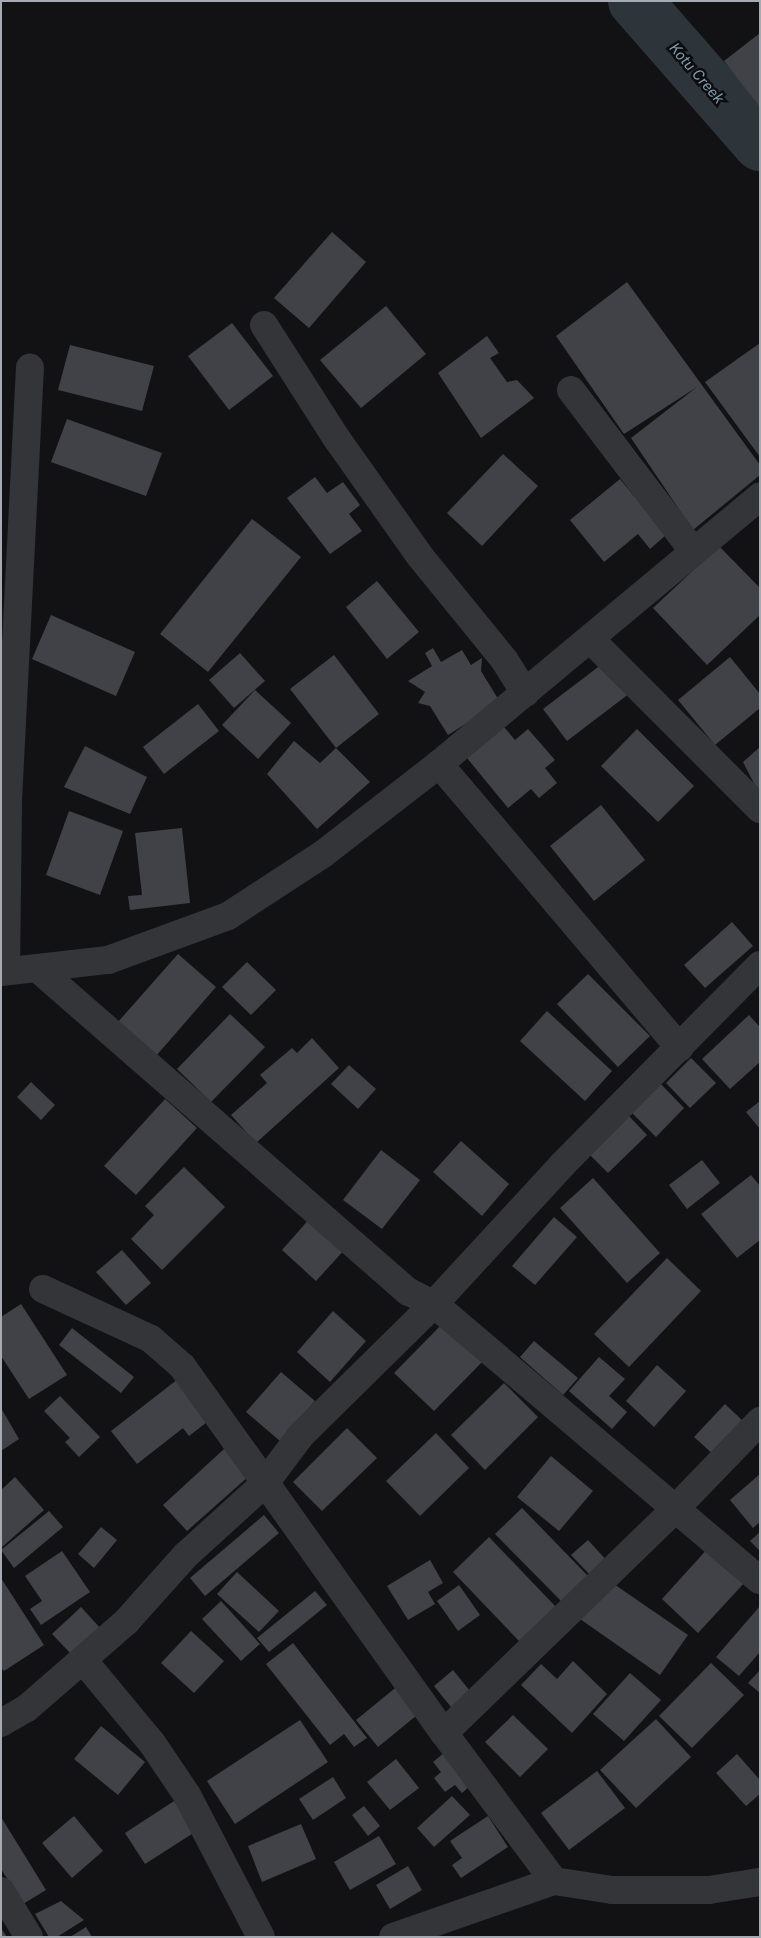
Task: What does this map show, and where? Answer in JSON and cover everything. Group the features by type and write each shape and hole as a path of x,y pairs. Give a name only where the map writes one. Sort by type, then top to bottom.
{"street":[{"path":"264,325 336,439 419,555 505,661 525,693"},
{"path":"30,368 5,800 4,971 108,960 228,916 323,854 439,764 591,640 760,497"},
{"path":"571,390 694,552"},
{"path":"591,640 760,809"},
{"path":"439,764 680,1048"},
{"path":"1,1724 27,1708 126,1622 186,1555 265,1483 301,1435 434,1304 569,1157 653,1070 680,1048 760,965"},
{"path":"37,968 409,1292 434,1304 760,1580"},
{"path":"43,1289 151,1339 176,1360 444,1733 554,1882"},
{"path":"444,1733 676,1508 760,1421"},
{"path":"83,1660 152,1744 187,1795 261,1937"},
{"path":"393,1937 554,1882 612,1890 710,1890 760,1882"},
{"path":"1,1892 29,1937"}],"building":[{"path":"760,33 760,107 724,61"},
{"path":"332,232 366,262 309,328 274,298"},
{"path":"627,282 760,465 760,475 693,530 631,438 697,387 624,434 556,336"},
{"path":"386,306 426,354 361,408 320,360"},
{"path":"232,323 273,376 229,410 188,356"},
{"path":"487,336 499,353 490,358 507,382 517,380 534,398 481,438 438,373"},
{"path":"760,343 760,457 705,382"},
{"path":"70,345 154,366 142,411 58,390"},
{"path":"67,419 162,453 146,496 51,462"},
{"path":"503,454 538,486 482,546 447,513"},
{"path":"315,477 327,493 343,482 360,505 349,514 362,531 330,554 287,498"},
{"path":"620,479 666,535 650,549 638,534 604,562 570,520"},
{"path":"252,519 301,557 208,672 160,634"},
{"path":"719,546 760,588 760,615 707,665 653,608"},
{"path":"377,581 419,632 387,659 346,607"},
{"path":"51,615 135,652 116,696 32,659"},
{"path":"433,648 441,662 462,650 471,665 482,658 481,671 500,702 448,735 430,706 418,703 425,692 408,681 432,666 425,653"},
{"path":"240,653 265,681 234,708 209,680"},
{"path":"334,655 379,714 336,748 290,689"},
{"path":"730,657 760,694 760,708 715,745 678,700"},
{"path":"606,661 630,693 567,741 543,709"},
{"path":"255,690 291,723 258,759 222,725"},
{"path":"198,704 219,731 164,774 143,747"},
{"path":"504,727 515,740 528,729 555,760 545,768 557,783 539,798 531,789 508,808 467,758"},
{"path":"637,729 694,786 658,822 601,766"},
{"path":"294,741 320,763 336,748 370,782 317,829 267,774"},
{"path":"85,746 147,777 130,814 64,787"},
{"path":"760,747 760,795 743,762"},
{"path":"601,805 645,860 594,901 550,846"},
{"path":"69,811 123,831 100,895 46,875"},
{"path":"182,828 190,903 130,910 128,896 142,895 135,833"},
{"path":"732,922 753,946 705,988 684,965"},
{"path":"178,954 216,987 156,1056 118,1022"},
{"path":"247,962 276,990 251,1015 222,987"},
{"path":"588,974 650,1036 618,1067 557,1004"},
{"path":"547,1011 612,1071 585,1101 520,1041"},
{"path":"230,1014 265,1047 211,1102 177,1069"},
{"path":"749,1015 760,1027 760,1062 730,1089 702,1059"},
{"path":"312,1038 339,1068 256,1143 231,1115 267,1083 260,1075 292,1048 297,1053"},
{"path":"691,1058 716,1083 690,1108 666,1083"},
{"path":"349,1065 376,1089 358,1109 331,1084"},
{"path":"655,1078 684,1108 656,1137 632,1113"},
{"path":"31,1082 55,1105 41,1120 17,1097"},
{"path":"165,1099 197,1128 136,1195 104,1166"},
{"path":"760,1101 760,1129 746,1112"},
{"path":"628,1115 647,1135 608,1173 589,1154"},
{"path":"461,1141 509,1184 482,1216 433,1172"},
{"path":"381,1150 420,1180 382,1229 343,1200"},
{"path":"702,1160 720,1183 687,1209 669,1185"},
{"path":"184,1167 225,1207 162,1270 131,1239 154,1215 145,1206"},
{"path":"751,1175 760,1186 760,1240 737,1258 701,1214"},
{"path":"593,1178 660,1253 627,1283 560,1208"},
{"path":"312,1216 347,1247 316,1281 282,1250"},
{"path":"554,1217 577,1237 535,1285 512,1266"},
{"path":"122,1250 151,1283 126,1305 96,1272"},
{"path":"667,1258 701,1291 629,1367 594,1334"},
{"path":"21,1304 67,1375 29,1399 1,1356 1,1317"},
{"path":"333,1311 366,1341 330,1382 297,1352"},
{"path":"448,1318 487,1357 434,1411 394,1373"},
{"path":"72,1328 134,1377 121,1393 59,1345"},
{"path":"534,1341 578,1378 563,1395 520,1357"},
{"path":"599,1357 625,1379 609,1396 627,1412 612,1429 569,1391"},
{"path":"657,1365 686,1391 654,1427 626,1401"},
{"path":"281,1372 315,1401 280,1441 246,1412"},
{"path":"178,1379 211,1419 189,1436 183,1428 137,1464 111,1431"},
{"path":"504,1383 538,1417 485,1470 451,1435"},
{"path":"60,1396 100,1437 79,1457 65,1442 70,1438 44,1411"},
{"path":"725,1404 744,1422 714,1455 694,1437"},
{"path":"1,1408 19,1439 1,1451"},
{"path":"347,1428 377,1458 322,1511 293,1482"},
{"path":"436,1433 469,1468 420,1516 386,1481"},
{"path":"224,1449 249,1476 187,1531 163,1505"},
{"path":"551,1456 593,1491 559,1531 517,1497"},
{"path":"760,1474 760,1522 753,1528 730,1500"},
{"path":"15,1477 44,1510 1,1548 1,1490"},
{"path":"522,1508 589,1577 562,1602 495,1534"},
{"path":"49,1511 63,1527 14,1568 1,1550"},
{"path":"264,1515 279,1533 205,1596 190,1578"},
{"path":"101,1527 117,1540 94,1568 78,1554"},
{"path":"760,1532 760,1551 750,1541"},
{"path":"489,1537 556,1607 519,1641 453,1572"},
{"path":"588,1540 608,1562 592,1577 571,1555"},
{"path":"710,1546 747,1580 698,1633 662,1599"},
{"path":"62,1551 90,1592 41,1625 30,1609 42,1601 25,1576"},
{"path":"430,1560 443,1583 428,1592 435,1604 408,1620 387,1586"},
{"path":"237,1572 279,1611 259,1632 217,1594"},
{"path":"1,1578 44,1645 4,1671 1,1668"},
{"path":"608,1580 688,1635 660,1675 580,1619"},
{"path":"459,1585 480,1615 458,1631 437,1601"},
{"path":"315,1591 327,1605 269,1652 257,1638"},
{"path":"221,1601 260,1644 241,1661 202,1619"},
{"path":"760,1606 760,1652 739,1676 716,1657"},
{"path":"81,1607 101,1629 72,1655 52,1634"},
{"path":"191,1631 224,1661 194,1693 161,1663"},
{"path":"293,1643 367,1738 354,1747 344,1734 330,1745 266,1664"},
{"path":"573,1661 607,1694 572,1733 521,1685 541,1664 557,1679"},
{"path":"711,1663 744,1695 692,1748 659,1716"},
{"path":"453,1670 474,1696 455,1712 434,1686"},
{"path":"760,1670 760,1693 748,1683"},
{"path":"630,1673 661,1700 624,1741 593,1714"},
{"path":"400,1684 422,1711 378,1747 356,1720"},
{"path":"513,1715 548,1749 520,1777 485,1742"},
{"path":"656,1719 691,1757 636,1808 600,1770"},
{"path":"300,1720 328,1762 235,1824 207,1781"},
{"path":"101,1726 145,1762 118,1795 74,1759"},
{"path":"444,1753 470,1786 462,1793 455,1785 445,1792 434,1778 441,1772 433,1762"},
{"path":"737,1754 760,1780 760,1794 746,1806 716,1773"},
{"path":"396,1759 419,1788 390,1810 367,1782"},
{"path":"597,1771 625,1808 569,1850 541,1813"},
{"path":"333,1777 346,1798 313,1820 299,1799"},
{"path":"452,1796 470,1815 434,1847 417,1828"},
{"path":"174,1801 195,1832 145,1864 125,1833"},
{"path":"364,1806 380,1826 368,1836 352,1815"},
{"path":"74,1816 103,1851 72,1878 42,1843"},
{"path":"488,1816 508,1847 461,1878 452,1865 462,1858 450,1841"},
{"path":"1,1817 46,1890 23,1904 1,1869"},
{"path":"301,1824 316,1859 262,1882 248,1846"},
{"path":"379,1836 396,1864 350,1890 334,1862"},
{"path":"408,1866 422,1890 390,1909 376,1885"},
{"path":"61,1901 84,1920 57,1937 49,1937 35,1914"},
{"path":"86,1927 92,1937 70,1937"},
{"path":"1,1928 7,1937 1,1937"}],"waterway":[{"name":"Kotu Creek","path":"635,1 760,144"}]}
